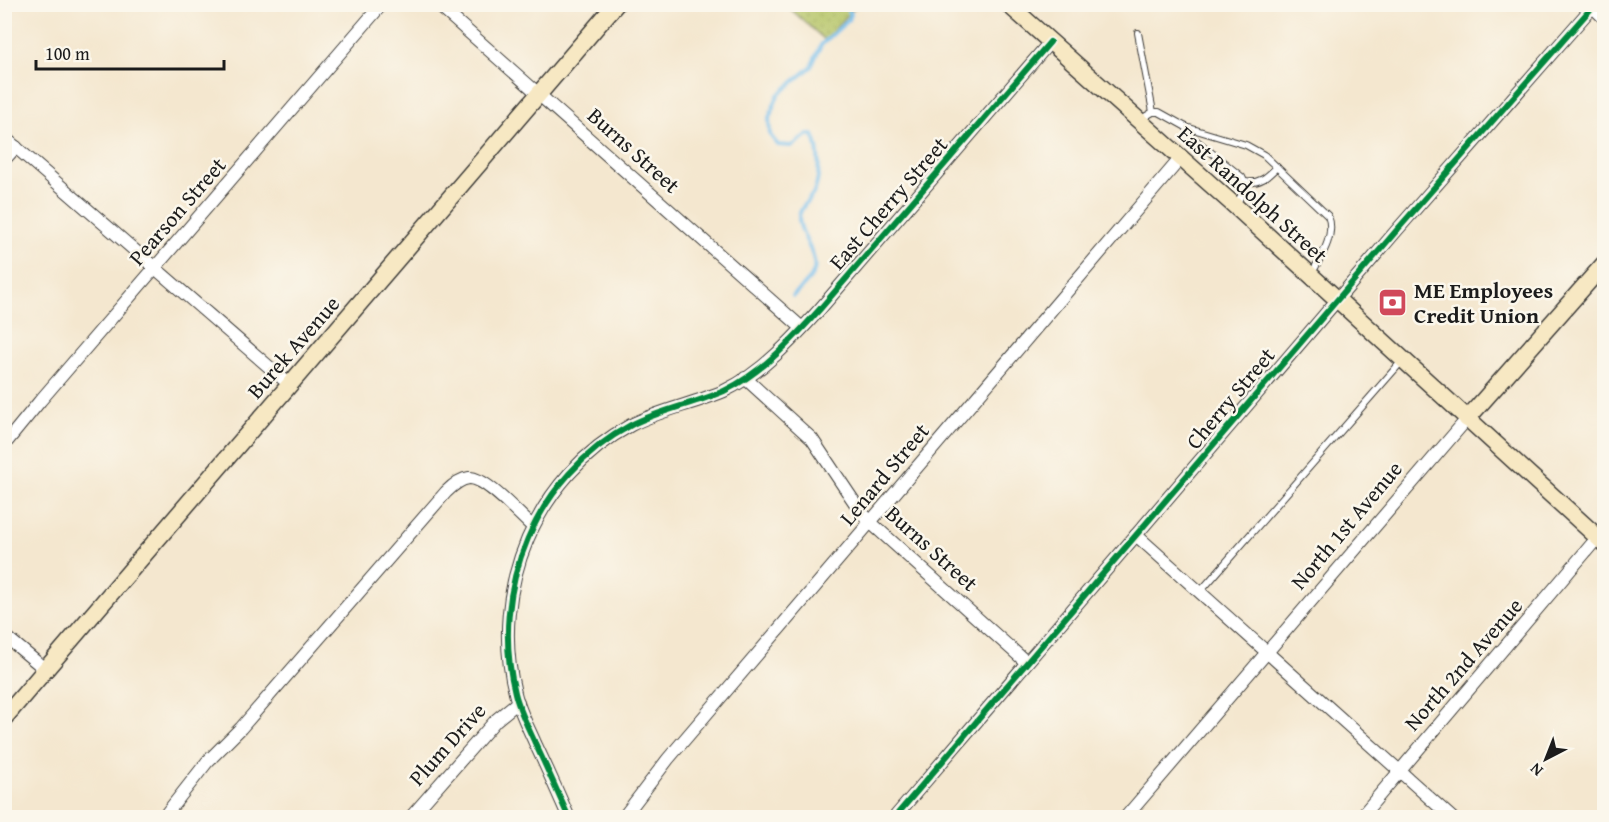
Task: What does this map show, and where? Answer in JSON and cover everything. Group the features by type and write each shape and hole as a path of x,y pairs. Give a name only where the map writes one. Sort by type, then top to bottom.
{"street":[{"name":"Pearson Street","path":"4,445 382,4"},
{"name":"Burns Street","path":"437,4 802,328"},
{"name":"Burek Avenue","path":"4,718 616,4"},
{"name":"East Randolph Street","path":"1008,4 1235,206 1336,301 1601,540"},
{"path":"1594,6 1605,18"},
{"name":"Cherry Street","path":"894,818 1336,301 1594,6"},
{"name":"East Cherry Street","path":"569,818 518,702 509,659 509,606 516,570 532,526 548,500 568,475 608,439 640,421 722,392 745,378 802,328 1050,42"},
{"path":"4,137 290,385"},
{"path":"4,160 16,147"},
{"name":"Lenard Street","path":"622,818 675,750 1180,159"},
{"name":"North 1st Avenue","path":"1125,818 1467,419 1605,264"},
{"name":"Burns Street","path":"745,378 812,439 870,522 1026,662"},
{"path":"163,818 207,762 241,728 455,484 468,478 482,482 532,526"},
{"path":"1136,535 1452,818"},
{"name":"North 2nd Avenue","path":"1360,818 1399,770 1601,540"},
{"path":"4,635 46,670"},
{"name":"Plum Drive","path":"410,818 496,720 518,702"}],"lane":[{"path":"1138,33 1153,112"},
{"path":"1138,121 1153,112 1172,118 1186,127 1246,146 1264,155 1328,216 1331,223 1325,247 1310,276"},
{"path":"1186,127 1192,137 1242,177 1245,182 1244,191 1235,206"},
{"path":"1245,182 1253,183 1263,180 1277,167"},
{"path":"1200,592 1402,360"}],"green space":[{"path":"786,5 857,5 825,40"}],"waterway":[{"path":"793,296 808,281 814,271 815,264 802,231 799,215 816,188 818,156 813,135 807,135 792,146 778,145 770,135 769,118 778,95 811,67 821,45 849,19 851,14 844,4"}],"cycle path":[{"path":"894,818 1397,230 1595,4"},
{"path":"569,818 519,706 509,654 509,614 515,576 528,539 546,505 569,474 598,447 631,425 724,391 751,375 776,354 820,309 1050,42"}],"place":[{"name":"ME Employees Credit Union","path":"1393,303"}]}
